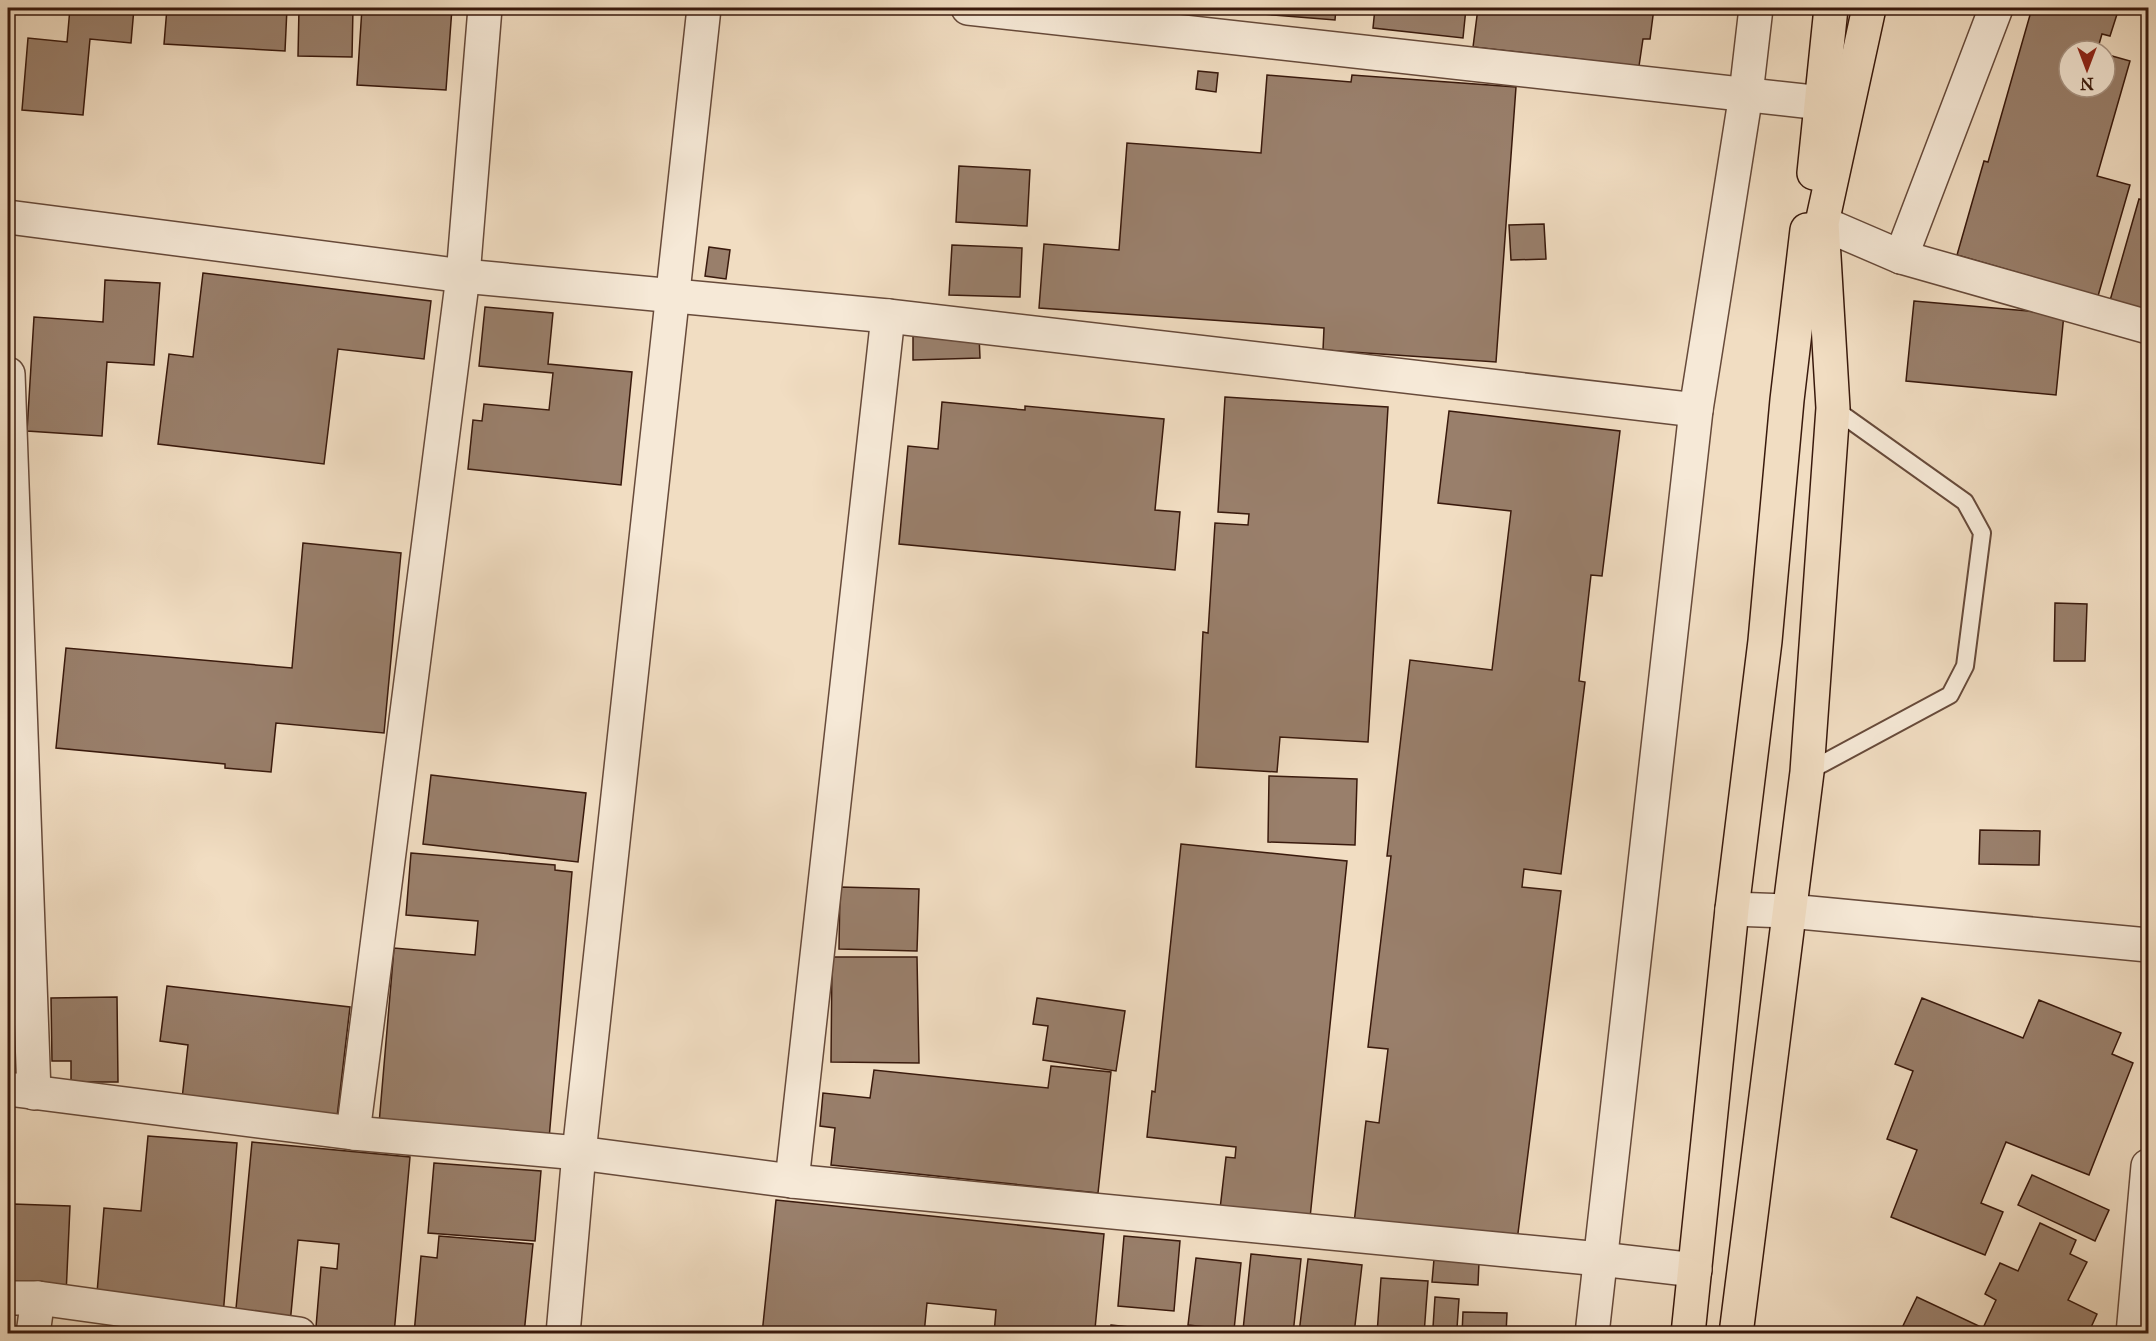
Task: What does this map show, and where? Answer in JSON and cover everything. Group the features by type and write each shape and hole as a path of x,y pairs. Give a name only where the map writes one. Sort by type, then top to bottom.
{"highway":[{"path":"1688,1334 1732,909 1765,641 1787,400 1831,8"},
{"path":"1736,1334 1807,772 1833,408 1822,223 1869,8"}],"street":[{"path":"353,1133 463,276 484,8"},
{"path":"563,1334 579,1153 704,8"},
{"path":"968,8 1822,103"},
{"path":"1592,1334 1696,410 1746,94 1756,8"},
{"path":"1901,257 1996,8"},
{"path":"8,217 463,276 888,316 1696,410"},
{"path":"1822,223 1901,257 2148,327"},
{"path":"792,1180 888,316"},
{"path":"8,375 21,1091 353,1133 579,1153 792,1180 1695,1270"},
{"path":"1732,909 1789,911 2148,945"},
{"path":"2138,1329 2148,1166"},
{"path":"33,1334 23,1298 299,1334"}],"lane":[{"path":"1807,772 1950,695 1965,666 1982,533 1965,501 1833,408"}],"building":[{"path":"70,8 134,8 131,43 90,39 83,115 22,110 28,38 67,42"},
{"path":"167,8 287,8 285,51 164,44"},
{"path":"299,8 353,8 352,57 298,56"},
{"path":"362,8 452,8 446,90 357,85"},
{"path":"1188,8 1336,8 1335,20"},
{"path":"1375,8 1466,8 1463,38 1373,28"},
{"path":"1478,8 1654,8 1650,39 1643,39 1639,66 1473,47"},
{"path":"2032,8 2119,8 2110,36 2102,34 2101,39 2057,39 2057,99 2117,99 2117,57 2130,61 2097,176 2130,185 2098,296 1957,255 1984,161 1988,162"},
{"path":"1198,71 1218,73 1216,92 1196,89"},
{"path":"1267,75 1351,82 1352,75 1516,87 1496,362 1323,350 1324,328 1039,308 1044,244 1119,250 1127,143 1261,153"},
{"path":"959,166 1030,170 1027,226 956,222"},
{"path":"2139,199 2148,201 2148,315 2109,304"},
{"path":"1544,224 1546,259 1511,260 1509,225"},
{"path":"952,245 1022,248 1020,297 949,295"},
{"path":"709,247 730,250 726,279 705,276"},
{"path":"203,273 431,301 424,359 338,349 324,464 158,444 169,354 193,357"},
{"path":"105,280 160,283 154,365 107,362 102,436 27,431 34,317 103,322"},
{"path":"1914,301 2064,314 2056,395 1906,381"},
{"path":"485,307 553,313 548,364 632,372 621,485 468,469 473,420 482,421 484,404 549,410 553,373 479,366"},
{"path":"913,335 979,335 980,358 913,360"},
{"path":"1225,397 1388,407 1368,742 1280,737 1277,772 1196,767 1203,632 1208,633 1215,523 1248,525 1249,514 1218,512"},
{"path":"942,402 1025,410 1025,406 1164,419 1155,510 1180,512 1175,570 899,544 908,446 938,449"},
{"path":"1449,411 1620,431 1602,576 1591,575 1579,681 1585,682 1561,874 1524,869 1522,887 1561,891 1517,1241 1354,1223 1366,1121 1379,1123 1388,1049 1368,1047 1391,856 1387,856 1410,660 1492,670 1511,511 1438,503"},
{"path":"303,543 401,553 384,733 276,723 271,772 225,768 225,764 56,748 66,648 292,668"},
{"path":"2055,603 2087,604 2085,661 2054,661"},
{"path":"431,775 586,793 578,862 423,844"},
{"path":"1269,776 1357,779 1355,845 1268,842"},
{"path":"1980,830 2040,831 2039,865 1979,864"},
{"path":"1181,844 1347,861 1310,1218 1220,1209 1226,1157 1235,1158 1236,1147 1147,1137 1152,1091 1155,1092"},
{"path":"411,853 555,865 555,870 572,872 549,1139 379,1124 394,948 475,955 478,921 406,915"},
{"path":"840,887 919,889 917,951 839,949"},
{"path":"832,957 917,957 919,1063 831,1062"},
{"path":"167,986 350,1007 337,1117 182,1099 188,1045 160,1041"},
{"path":"117,997 118,1082 71,1082 71,1061 52,1061 51,998"},
{"path":"1037,998 1125,1011 1116,1071 1043,1060 1048,1026 1033,1024"},
{"path":"1922,998 2023,1038 2039,1000 2121,1033 2112,1054 2133,1063 2089,1175 2006,1142 1981,1203 2003,1212 1985,1255 1891,1217 1917,1150 1887,1139 1913,1071 1895,1064"},
{"path":"1051,1066 1111,1072 1098,1193 831,1165 835,1128 820,1126 823,1093 870,1098 874,1070 1048,1088"},
{"path":"148,1136 237,1143 223,1316 96,1305 104,1208 141,1211"},
{"path":"252,1142 410,1157 394,1334 316,1327 321,1267 337,1269 339,1244 298,1240 290,1324 235,1319"},
{"path":"434,1163 541,1171 535,1241 428,1233"},
{"path":"2032,1175 2109,1210 2095,1241 2018,1205"},
{"path":"776,1200 1104,1234 1095,1329 1090,1329 1090,1334 994,1334 996,1310 927,1303 924,1334 762,1334"},
{"path":"13,1204 70,1206 66,1295 9,1292"},
{"path":"2040,1223 2076,1240 2070,1254 2087,1262 2068,1300 2097,1314 2088,1334 1899,1334 1917,1297 1983,1328 1996,1300 1985,1294 2000,1263 2018,1271"},
{"path":"439,1236 533,1244 524,1334 414,1334 421,1256 437,1258"},
{"path":"1124,1236 1180,1241 1174,1311 1118,1306"},
{"path":"1251,1254 1301,1259 1293,1334 1243,1330"},
{"path":"1196,1258 1241,1263 1234,1330 1188,1325"},
{"path":"1308,1259 1362,1265 1354,1334 1299,1333"},
{"path":"1434,1259 1479,1262 1478,1285 1432,1282"},
{"path":"1381,1278 1428,1281 1424,1334 1377,1334"},
{"path":"1435,1297 1459,1299 1457,1328 1433,1327"},
{"path":"1463,1312 1507,1313 1506,1334 1462,1334"},
{"path":"1111,1325 1166,1331 1165,1334 1110,1334"}]}
